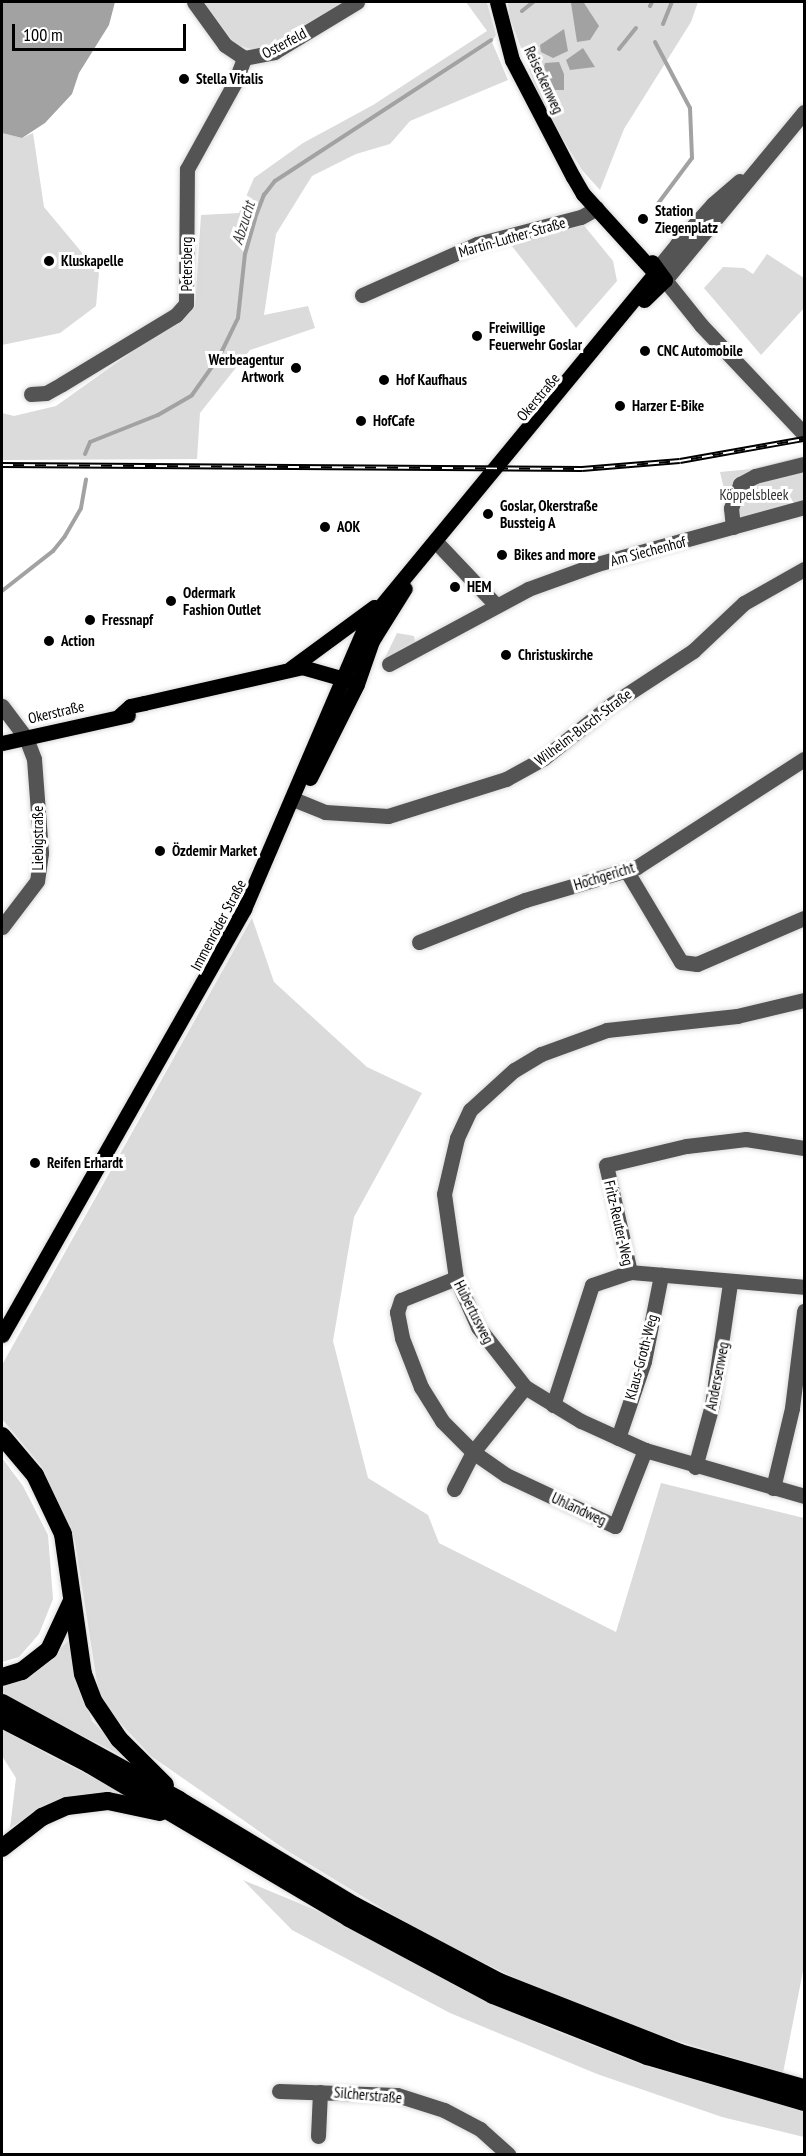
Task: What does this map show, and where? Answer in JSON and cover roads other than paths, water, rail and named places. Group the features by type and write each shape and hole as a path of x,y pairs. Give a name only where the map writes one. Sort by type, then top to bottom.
{"highway":[{"path":"2,1436 24,1459 55,1512 68,1550 72,1599 83,1674 94,1702 119,1739 178,1808"},
{"path":"2,1677 22,1671 49,1650 62,1629 72,1599"},
{"path":"2,1703 178,1808 355,1906 499,1982 680,2053 804,2088"},
{"path":"2,1719 178,1808 349,1918 493,1995 647,2056 804,2102"},
{"path":"2,1848 42,1816 81,1803 118,1803 178,1808"}],"main road":[{"name":"Reiseckenweg","path":"497,2 512,60 569,170 577,175 597,208 623,237 639,245 660,276"},
{"name":"Okerstraße","path":"381,603 639,305 660,276"},
{"name":"Okerstraße","path":"2,743 119,716 130,706 288,670 319,673 355,687 372,641 395,601 460,512"},
{"path":"288,670 381,603"},
{"name":"Immenröder Straße","path":"152,1074 256,884 340,682 366,624 381,603"},
{"name":"Immenröder Straße","path":"2,1335 248,910 298,801 355,687"}],"street":[{"name":"Osterfeld","path":"194,2 225,45 244,58 274,52 357,2"},
{"name":"Petersberg","path":"31,394 46,393 62,384 176,315 186,304 187,169 235,82 244,58"},
{"name":"Okerstraße","path":"660,276 713,204 758,166 804,112"},
{"name":"Martin-Luther-Straße","path":"362,295 468,247 581,218 597,208"},
{"path":"660,276 678,306 718,343 804,434"},
{"path":"733,527 731,508 740,484 754,476 804,464"},
{"name":"Am Siechenhof","path":"389,664 495,604 597,564 804,507"},
{"path":"438,544 495,604"},
{"name":"Wilhelm-Busch-Straße","path":"298,801 325,812 388,816 516,774 693,651 744,603 804,569"},
{"name":"Liebigstraße","path":"2,705 26,738 34,759 38,787 40,868 29,894 2,927"},
{"name":"Hochgericht","path":"419,942 525,900 637,867 804,759"},
{"path":"626,870 681,962 697,964 804,918"},
{"name":"Hubertusweg","path":"804,1000 737,1016 607,1030 541,1054 514,1070 470,1110 449,1162 444,1194 456,1278 478,1327 525,1387 553,1405 645,1450 695,1467 804,1496"},
{"name":"Fritz-Reuter-Weg","path":"804,1148 746,1139 686,1146 606,1165 630,1272 730,1283 804,1287"},
{"path":"553,1405 592,1285 630,1272"},
{"name":"Klaus-Groth-Weg","path":"618,1438 644,1360 661,1275"},
{"name":"Uhlandweg","path":"456,1278 401,1300 398,1311 402,1338 421,1387 442,1421 473,1452 506,1474 615,1526 645,1450"},
{"name":"Andersenweg","path":"695,1467 712,1405 730,1283"},
{"path":"773,1488 792,1408 804,1311"},
{"path":"454,1489 473,1452 525,1387"},
{"name":"Silcherstraße","path":"279,2091 397,2095 444,2110 480,2129 507,2154"},
{"name":"Silcherstraße","path":"318,2136 320,2092"}],"waterway":[{"name":"Abzucht","path":"522,11 533,2"},
{"path":"650,6 652,2"},
{"path":"663,24 672,2"},
{"path":"619,49 636,28"},
{"name":"Abzucht","path":"85,454 90,442 158,415 192,395 219,357 238,318 245,254 255,218 264,195 275,181 491,40"},
{"path":"655,42 690,108 692,158 657,205"},
{"name":"Abzucht","path":"2,591 53,551 65,536 81,508 86,479"}],"railway":[{"path":"2,465 582,469 680,461 804,439"}],"place":[{"name":"Stella Vitalis","path":"184,79"},
{"name":"Station Ziegenplatz","path":"643,219"},
{"name":"Kluskapelle","path":"49,261"},
{"name":"Freiwillige Feuerwehr Goslar","path":"477,336"},
{"name":"CNC Automobile","path":"645,351"},
{"name":"Werbeagentur Artwork","path":"296,368"},
{"name":"Hof Kaufhaus","path":"384,380"},
{"name":"Harzer E-Bike","path":"620,406"},
{"name":"HofCafe","path":"361,421"},
{"name":"Goslar, Okerstraße Bussteig A","path":"488,514"},
{"name":"AOK","path":"325,527"},
{"name":"Bikes and more","path":"502,555"},
{"name":"HEM","path":"455,587"},
{"name":"Odermark Fashion Outlet","path":"171,601"},
{"name":"Fressnapf","path":"90,620"},
{"name":"Action","path":"49,641"},
{"name":"Christuskirche","path":"506,655"},
{"name":"Özdemir Market","path":"160,851"},
{"name":"Reifen Erhardt","path":"35,1163"}],"park label":[{"name":"Köppelsbleek","path":"754,495"}]}
